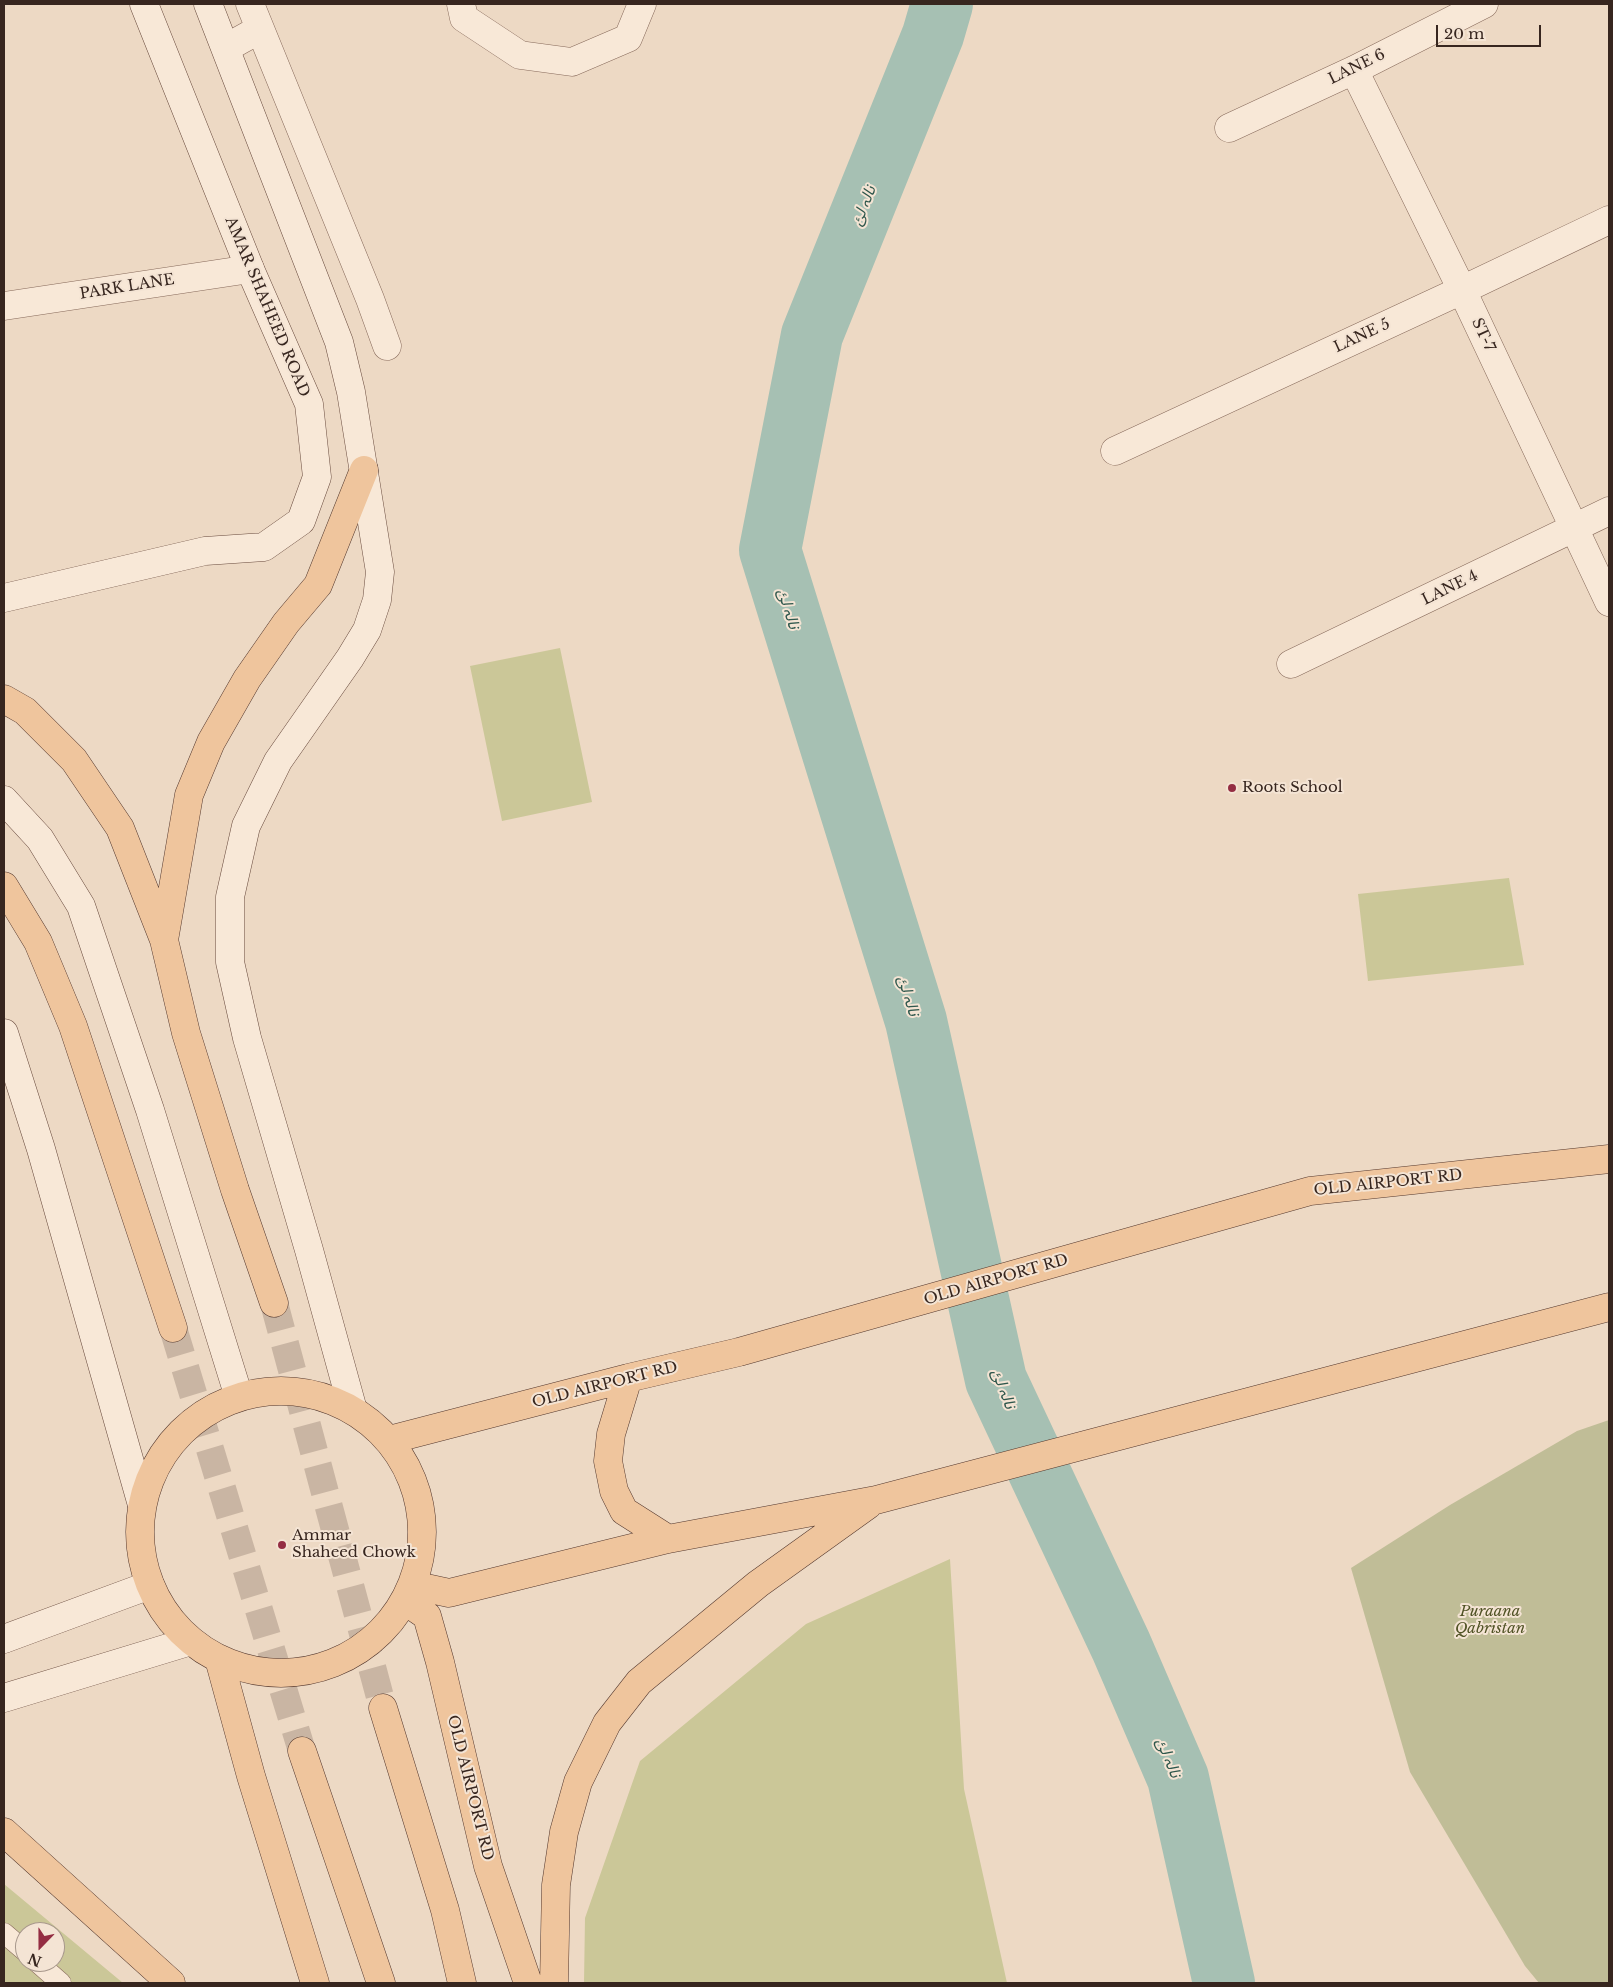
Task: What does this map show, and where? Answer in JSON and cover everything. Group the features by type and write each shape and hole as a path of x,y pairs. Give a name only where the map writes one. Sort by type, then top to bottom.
{"main road":[{"name":"AMAR SHAHEED ROAD","path":"4,598 205,551 264,547 301,521 317,477 308,404 250,269 144,4"},
{"path":"208,4 339,342 364,470 380,572 377,600 367,630 350,658 278,761 246,826 230,897 230,962 247,1038 354,1410"},
{"path":"250,4 370,299 387,346"},
{"path":"461,4 464,18 520,55 572,62 628,38 642,4"},
{"name":"LANE 6","path":"1229,128 1354,70 1484,4"},
{"path":"226,48 260,29"},
{"name":"ST-7","path":"1354,70 1462,290 1609,602"},
{"name":"LANE 5","path":"1115,451 1609,220"},
{"name":"PARK LANE","path":"4,306 250,269"},
{"path":"308,404 350,392"},
{"path":"164,940 189,796 208,750 247,679 286,624 318,585 364,470"},
{"name":"LANE 4","path":"1291,664 1609,511"},
{"path":"4,699 25,711 74,760 120,828 164,940 186,1033 235,1190 274,1304"},
{"path":"4,800 40,840 81,906 150,1110 239,1396"},
{"path":"4,886 38,942 74,1026 174,1328"},
{"path":"4,1033 41,1149 142,1505"},
{"name":"OLD AIRPORT RD","path":"389,1440 628,1378 739,1352 1310,1191 1609,1159"},
{"path":"409,1593 449,1593 668,1539 876,1500 1609,1307"},
{"path":"628,1378 611,1434 608,1461 614,1491 624,1511 668,1539"},
{"path":"278,1390 288,1391 317,1395 354,1410 389,1440 410,1473 422,1510 422,1549 409,1593 384,1630 356,1652 324,1667 289,1673 262,1671 252,1670 219,1659 191,1641 167,1615 150,1584 140,1546 142,1505 154,1469 176,1437 204,1412 239,1396 278,1390"},
{"path":"554,1983 556,1885 564,1832 578,1782 607,1723 638,1682 758,1584 876,1500"},
{"path":"4,1639 150,1584"},
{"name":"OLD AIRPORT RD","path":"409,1593 427,1616 440,1662 488,1866 528,1983"},
{"path":"4,1698 191,1641"},
{"path":"219,1659 251,1776 315,1983"},
{"path":"383,1708 445,1910 462,1983"},
{"path":"302,1751 382,1983"},
{"path":"4,1832 170,1983"}],"lane":[{"path":"4,1933 15,1942"},
{"path":"48,1972 61,1983"}],"shaded area":[{"path":"560,648 592,802 502,821 470,666"},
{"path":"1509,878 1524,965 1368,981 1358,894"},
{"path":"950,1559 964,1789 1007,1983 584,1983 585,1918 640,1761 806,1624"},
{"path":"4,1884 50,1922 15,1922 15,1972 65,1972 65,1935 123,1983 4,1983"}],"green space":[{"name":"Puraana Qabristan","path":"1609,1420 1609,1983 1539,1983 1525,1966 1410,1772 1351,1568 1450,1505 1577,1431"}],"waterway":[{"name":"نالہ لئ","path":"942,4 933,35 812,335 770,550 916,1021 996,1380 1121,1646 1178,1778 1224,1983"}],"tunnel":[{"path":"274,1303 383,1708"},
{"path":"173,1328 302,1751"}],"place":[{"name":"Roots School","path":"1232,788"},
{"name":"Ammar Shaheed Chowk","path":"282,1545"}]}
